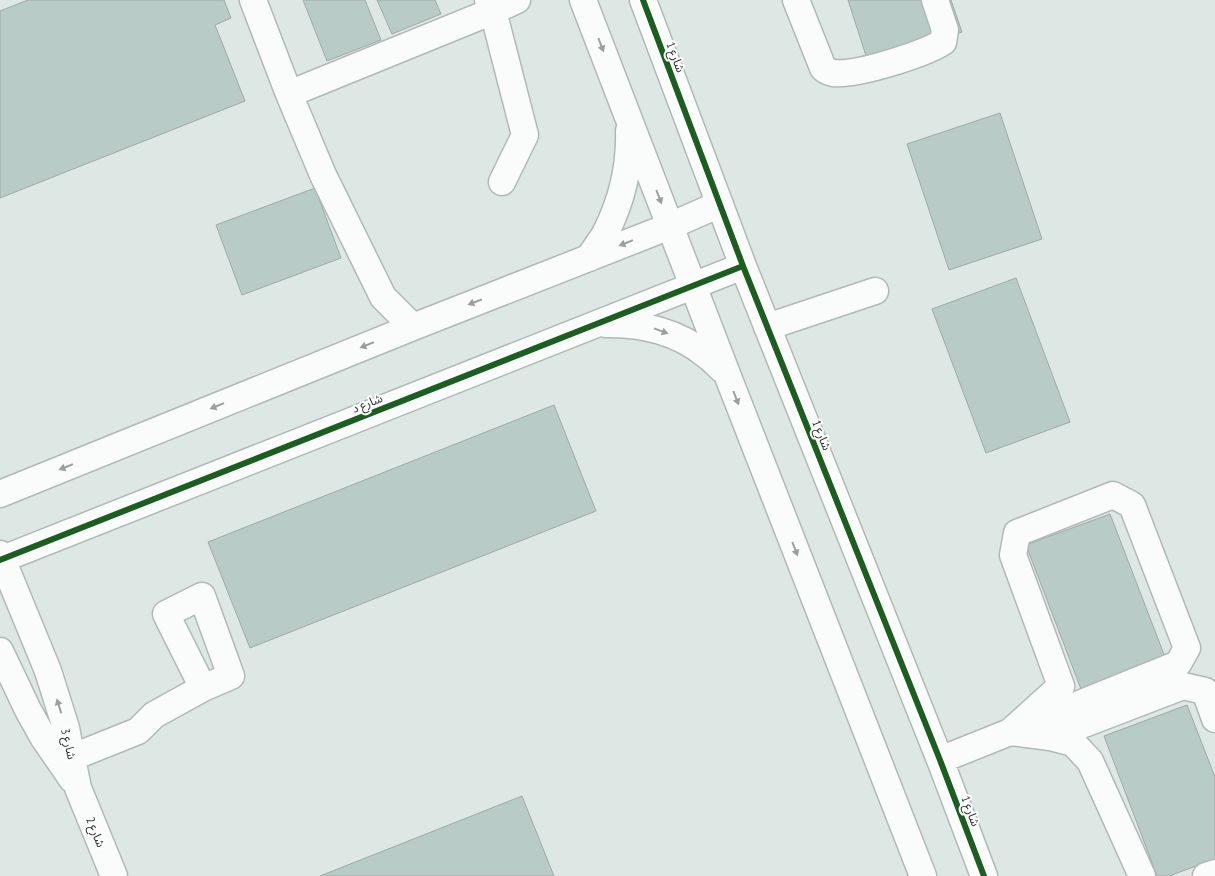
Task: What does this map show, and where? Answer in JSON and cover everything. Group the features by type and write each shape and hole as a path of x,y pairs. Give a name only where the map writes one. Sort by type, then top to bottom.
{"street":[{"path":"253,0 323,175 383,297 412,327"},
{"path":"289,94 490,6 517,0"},
{"path":"583,0 923,876"},
{"name":"شارع 1","path":"643,0 743,266 940,760 984,876"},
{"path":"796,0 823,68 834,73 848,73 872,68 908,57 943,42 945,30 935,0"},
{"path":"490,6 526,135 502,182"},
{"path":"589,258 605,233 618,206 626,177 630,147 628,118"},
{"path":"0,494 412,327 670,226 720,204"},
{"name":"شارع د","path":"1,558 743,266"},
{"path":"767,327 875,291"},
{"path":"596,325 624,324 653,329 680,339 706,354 727,374"},
{"path":"940,760 1010,732 1178,664 1187,648 1132,506 1113,495 1017,533 1013,555 1061,686 1010,732"},
{"name":"شارع 3","path":"1,558 48,671 66,728 78,788"},
{"name":"شارع 3","path":"0,651 43,737 78,788"},
{"path":"1050,737 1184,686 1205,692 1215,719"},
{"path":"72,757 138,731 154,714 203,688"},
{"path":"1010,732 1050,737 1073,744 1090,761 1142,876"},
{"name":"شارع 2","path":"78,788 114,876"},
{"path":"1206,876 1215,873"}],"building":[{"path":"28,0 224,0 231,18 215,25 245,101 0,198 0,11"},
{"path":"303,0 365,0 381,40 327,61"},
{"path":"377,0 435,0 441,14 392,34"},
{"path":"848,0 951,0 962,32 868,62"},
{"path":"1000,113 1042,239 949,270 907,144"},
{"path":"315,188 341,258 242,295 216,225"},
{"path":"1016,278 1070,422 986,453 932,309"},
{"path":"554,405 596,511 250,648 208,542"},
{"path":"1110,514 1165,657 1081,689 1026,545"},
{"path":"1187,705 1215,777 1215,859 1169,876 1157,876 1104,736"},
{"path":"522,796 554,876 320,876"}],"cycle path":[{"path":"643,0 743,266 940,760 984,876"},
{"path":"0,560 743,266"}]}
